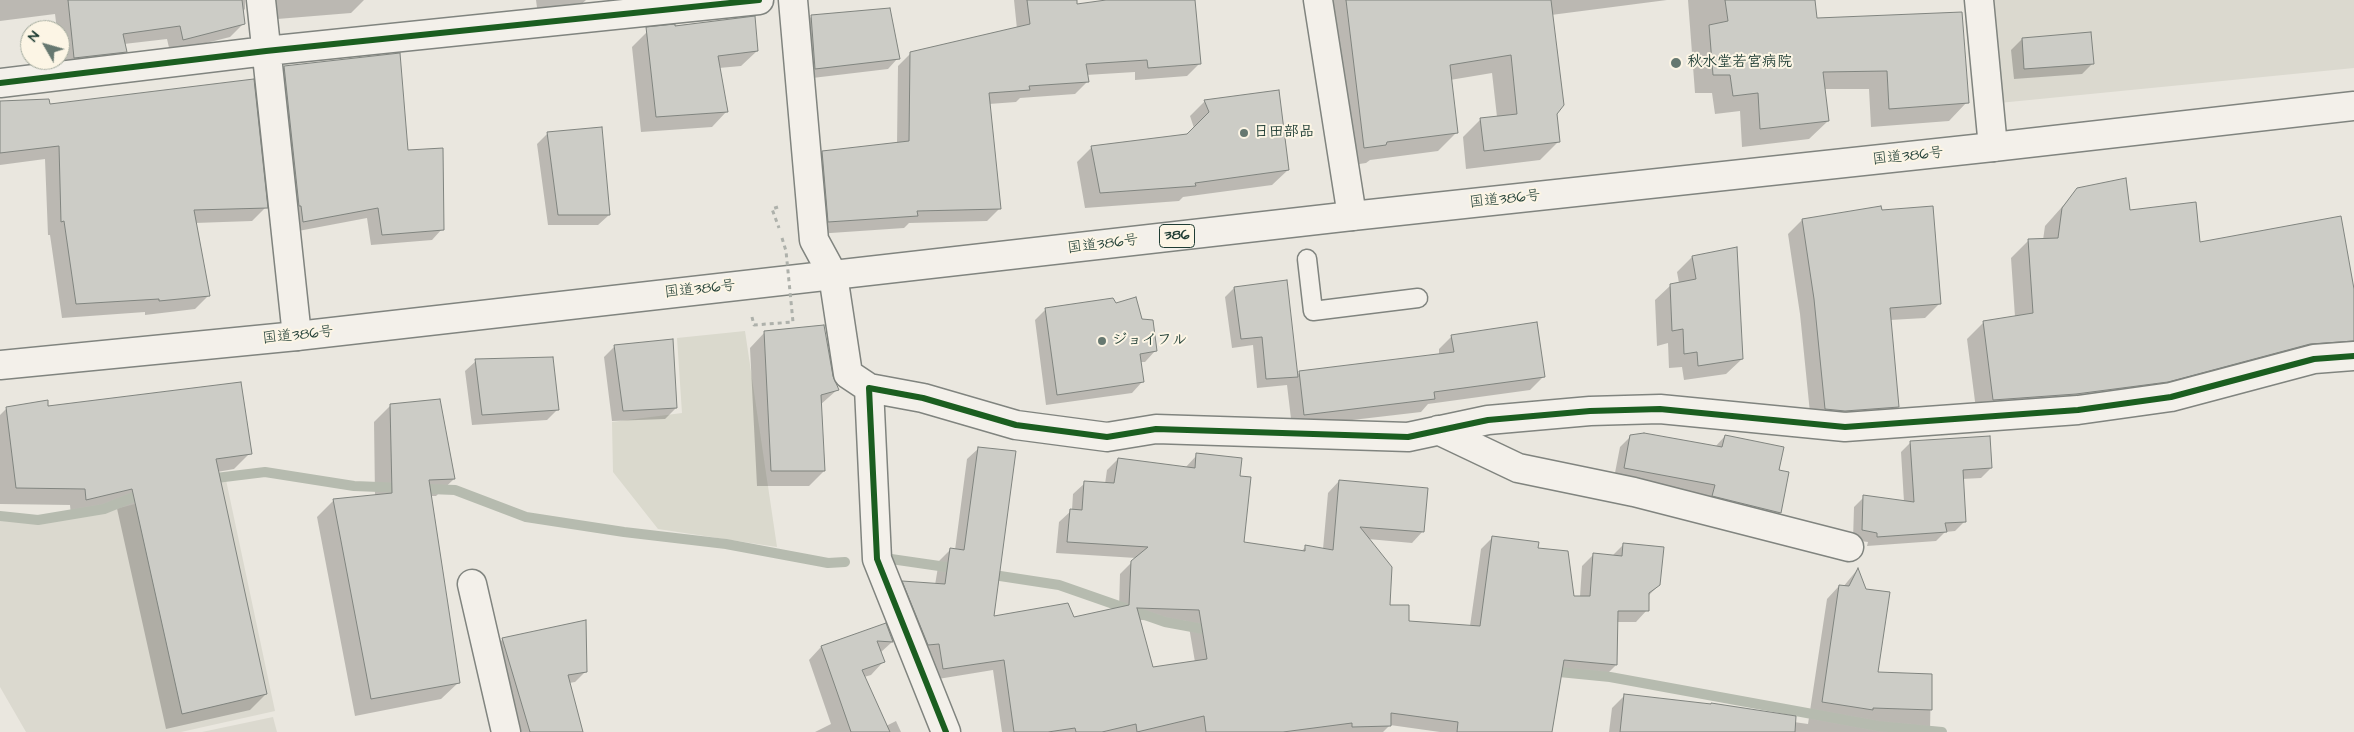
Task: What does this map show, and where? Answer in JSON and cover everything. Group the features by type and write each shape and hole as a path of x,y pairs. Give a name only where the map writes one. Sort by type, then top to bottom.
{"main road":[{"path":"261,0 297,336"},
{"path":"0,83 266,51 759,0"},
{"path":"792,0 814,240 833,275 848,374 869,388 923,398 1016,425 1107,438 1156,429 1408,437 1488,420 1590,411 1660,409 1845,427 2078,410 2171,397 2314,359 2354,356"},
{"path":"1318,0 1352,216"},
{"path":"1979,0 1994,148"},
{"name":"国道386号","path":"0,364 297,336 1352,216 1994,148 2354,106"},
{"path":"869,388 877,559 946,732"},
{"path":"1438,430 1518,468 1634,492 1849,547"},
{"path":"472,584 506,732"}],"lane":[{"path":"1307,259 1313,311 1418,298"}],"path":[{"path":"745,318 753,317 754,326 793,322 786,251 782,238"}],"shaded area":[{"path":"1987,0 2354,0 2354,68 1999,103"},
{"path":"745,331 777,547 658,529 613,472 612,422 682,413 677,338"},
{"path":"226,480 275,711 181,732 26,732 0,687 0,519 33,524 93,515"},
{"path":"273,717 277,732 202,732"}],"building":[{"path":"68,0 242,0 245,24 183,40 180,26 123,34 127,52 74,58"},
{"path":"1027,0 1077,0 1077,4 1106,0 1195,0 1201,64 1148,68 1147,60 1086,64 1089,82 1029,86 1030,90 989,93 1001,209 917,211 918,216 828,222 822,151 909,141 910,52 1030,24"},
{"path":"1346,0 1551,0 1564,105 1557,114 1560,142 1484,151 1480,118 1517,114 1511,55 1450,65 1458,133 1387,142 1386,145 1364,148"},
{"path":"1725,0 1815,0 1817,18 1962,12 1969,103 1889,109 1887,71 1823,72 1829,121 1760,129 1758,93 1733,96 1730,75 1713,75 1709,25 1728,21"},
{"path":"890,8 900,59 815,69 811,15"},
{"path":"755,16 758,51 718,56 728,112 656,117 646,27 675,24 675,26"},
{"path":"2091,32 2094,64 2024,69 2022,38"},
{"path":"400,53 408,150 443,148 444,230 382,235 378,208 303,222 301,206 299,206 284,66"},
{"path":"254,79 268,208 194,210 210,296 159,301 159,299 76,304 64,221 61,222 59,146 0,153 0,101 49,99 50,104"},
{"path":"1279,90 1289,170 1195,183 1196,186 1100,193 1091,146 1187,134 1209,112 1204,100"},
{"path":"602,127 610,215 558,215 547,132"},
{"path":"2126,178 2130,210 2196,202 2200,242 2341,216 2354,289 2354,341 2310,344 2168,382 2076,394 1993,400 1983,321 2033,313 2028,239 2058,238 2062,208 2077,188"},
{"path":"1881,206 1882,210 1933,206 1941,304 1890,308 1899,407 1845,411 1825,409 1814,299 1802,219"},
{"path":"1737,247 1743,359 1698,366 1697,352 1684,354 1683,329 1672,331 1670,284 1696,279 1692,256"},
{"path":"1287,280 1298,377 1266,379 1262,337 1241,339 1234,287"},
{"name":"ジョイフル","path":"1136,297 1142,319 1153,320 1157,351 1140,354 1144,382 1057,395 1045,308 1113,298 1116,303"},
{"path":"1537,322 1545,377 1434,392 1435,399 1304,415 1299,371 1454,352 1451,335"},
{"path":"824,325 833,376 839,390 821,395 825,471 771,471 764,331"},
{"path":"673,339 677,408 623,411 614,345"},
{"path":"553,357 559,410 482,415 475,359"},
{"path":"241,382 252,454 216,459 267,694 182,714 132,489 86,500 85,489 16,488 6,407 48,400 48,406"},
{"path":"440,399 455,479 429,480 460,683 371,699 333,499 392,493 390,404"},
{"path":"1644,433 1722,447 1725,435 1784,447 1779,470 1789,472 1781,513 1712,496 1715,485 1624,468 1630,435"},
{"path":"1990,436 1992,468 1963,470 1966,522 1945,523 1947,532 1877,537 1877,533 1862,530 1863,495 1914,502 1910,441"},
{"path":"978,447 1016,451 994,616 1068,603 1074,617 1129,605 1131,561 1148,547 1067,542 1070,509 1082,510 1084,481 1114,483 1118,458 1195,468 1196,453 1242,458 1240,476 1251,477 1244,542 1305,551 1305,545 1333,550 1339,480 1428,488 1424,532 1360,527 1392,567 1390,605 1409,605 1409,621 1480,626 1492,536 1539,542 1538,548 1568,551 1574,596 1590,596 1593,553 1622,556 1623,543 1664,547 1660,585 1649,593 1649,611 1618,611 1617,665 1564,660 1552,732 1457,732 1458,722 1391,713 1391,726 1352,727 1352,723 1283,732 1206,732 1204,716 1137,732 1136,724 1102,732 1076,732 1075,728 1048,732 1014,732 1004,660 943,669 939,644 928,645 902,581 945,584 950,548 964,550","holes":["1137,608 1199,610 1207,659 1153,667"]},
{"path":"1858,568 1866,589 1890,592 1878,672 1932,674 1932,710 1873,708 1873,710 1822,702 1839,585 1849,586"},
{"path":"586,620 587,672 568,675 583,732 530,732 502,638"},
{"path":"886,623 893,642 877,641 885,662 862,670 890,732 851,732 821,646"},
{"path":"1624,694 1711,703 1796,716 1795,732 1620,732"}],"waterway":[{"path":"208,479 265,472 354,486 455,490 526,517 624,532 726,544 828,563 845,562"},
{"path":"0,516 38,520 104,509 146,492"},
{"path":"891,559 960,569"},
{"path":"987,574 1059,585 1165,622 1214,631"},
{"path":"1549,671 1610,677 1878,726 1942,732"}],"cycle path":[{"path":"0,83 266,51 759,0"},
{"path":"946,732 877,559 869,388 923,398 1016,425 1107,437 1156,429 1408,437 1488,420 1590,411 1660,409 1845,427 2078,410 2171,397 2314,359 2354,356"}],"place":[{"name":"秋水堂若宮病院","path":"1676,63"},
{"name":"日田部品","path":"1244,133"},
{"name":"ジョイフル","path":"1102,341"}]}
